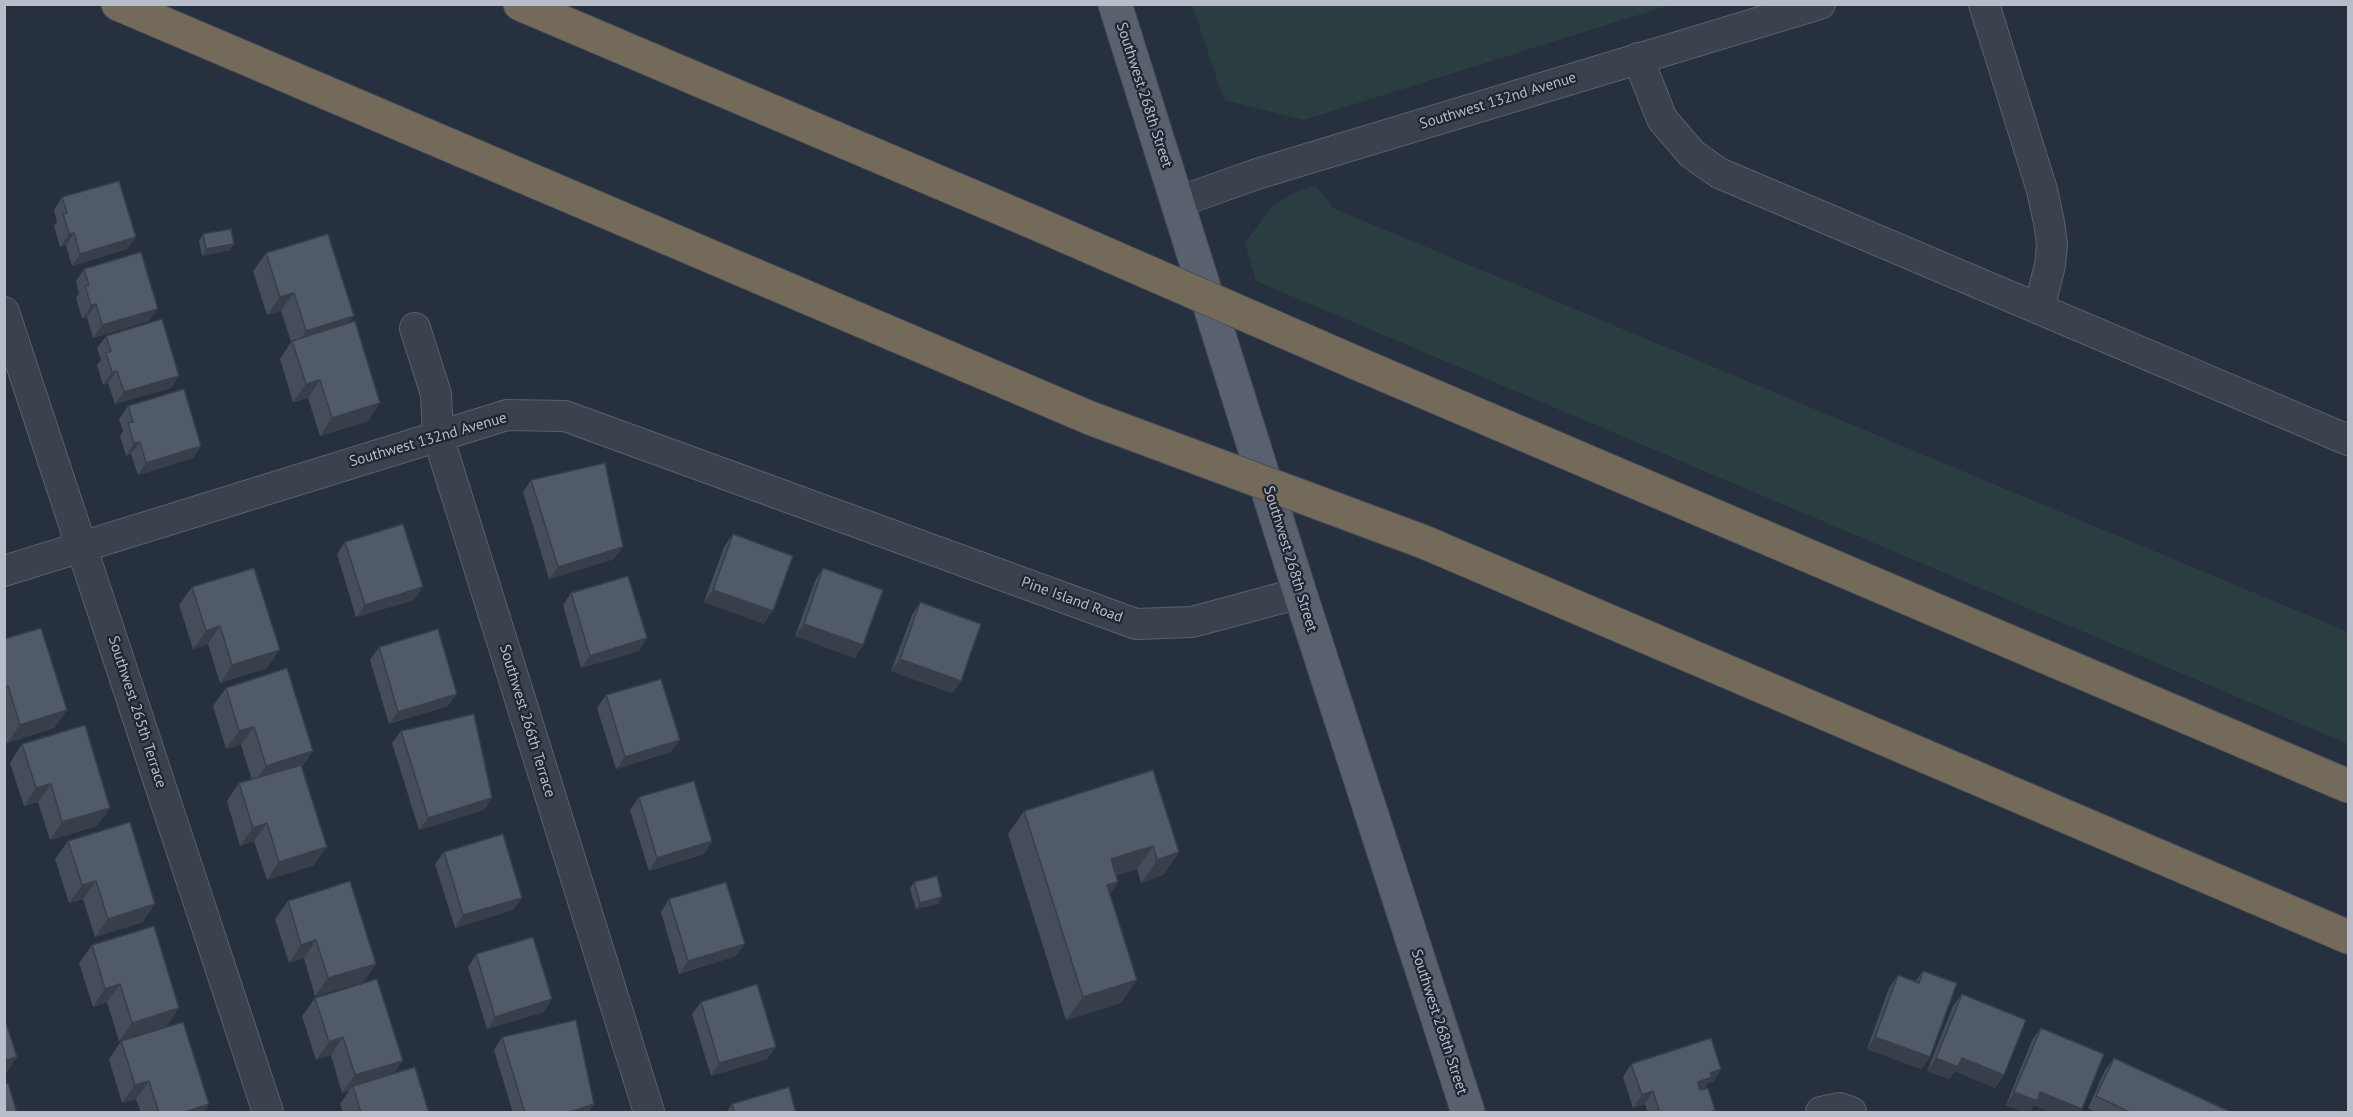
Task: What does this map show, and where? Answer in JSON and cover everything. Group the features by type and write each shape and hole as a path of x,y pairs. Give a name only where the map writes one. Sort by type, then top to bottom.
{"highway":[{"path":"118,4 1090,418 1424,542 2349,937"},
{"path":"520,4 2349,786"}],"main road":[{"name":"Southwest 268th Street","path":"1115,4 1300,593 1468,1113"}],"street":[{"name":"Southwest 132nd Avenue","path":"1178,202 1257,174 1820,4"},
{"path":"1984,4 2042,190 2049,222 2052,245 2050,265 2039,309"},
{"path":"1638,58 1654,104 1666,126 1692,154 1719,174 2349,440"},
{"name":"Southwest 265th Terrace","path":"4,312 268,1113"},
{"name":"Southwest 266th Terrace","path":"415,328 436,394 438,436 649,1113"},
{"name":"Southwest 132nd Avenue","path":"4,571 507,415 565,416 951,556"},
{"name":"Pine Island Road","path":"951,556 1136,624 1192,622 1300,593"},
{"path":"1821,1113 1840,1108 1851,1113"}],"shaded area":[{"path":"1192,4 1670,5 1304,120 1224,100"},
{"path":"1315,185 1333,208 2348,632 2348,744 1256,281 1245,243 1273,205 1300,190"}],"building":[{"path":"119,181 136,237 80,254 74,233 69,234 63,214 67,213 62,197"},
{"path":"231,229 234,244 206,249 203,234"},
{"path":"328,234 354,316 306,331 294,293 280,297 266,253"},
{"path":"141,252 158,309 102,325 96,304 91,306 85,286 89,285 84,269"},
{"path":"162,319 179,376 124,392 117,371 112,372 106,353 111,351 106,336"},
{"path":"355,321 380,403 332,418 320,380 306,384 292,341"},
{"path":"184,389 201,446 146,463 140,442 134,443 128,423 133,422 128,406"},
{"path":"605,463 623,547 558,567 531,480"},
{"path":"403,524 423,587 365,605 345,542"},
{"path":"733,534 793,556 773,611 713,590"},
{"path":"254,568 280,650 232,665 220,626 206,631 192,587"},
{"path":"823,568 883,590 863,645 804,624"},
{"path":"628,576 647,638 590,656 571,593"},
{"path":"920,602 981,624 961,681 900,659"},
{"path":"41,628 67,710 20,725 8,686 4,687 4,639"},
{"path":"438,629 457,694 398,712 379,647"},
{"path":"287,668 313,751 266,766 254,727 239,731 226,688"},
{"path":"661,679 680,740 625,757 606,695"},
{"path":"474,714 492,798 428,818 401,731"},
{"path":"85,725 110,808 62,822 51,784 36,788 22,744"},
{"path":"301,765 327,847 279,862 267,823 253,828 239,783"},
{"path":"1153,770 1179,852 1157,860 1153,846 1111,859 1118,882 1107,885 1137,980 1083,997 1024,811"},
{"path":"694,781 712,841 657,858 639,797"},
{"path":"130,822 155,904 108,919 96,881 82,885 68,841"},
{"path":"503,834 522,898 463,915 444,852"},
{"path":"937,876 942,897 920,903 914,882"},
{"path":"350,881 376,964 328,978 316,940 301,945 288,901"},
{"path":"726,882 745,944 688,961 669,899"},
{"path":"154,926 179,1008 132,1023 120,984 105,989 92,945"},
{"path":"533,937 552,999 495,1017 476,954"},
{"path":"1923,971 1957,983 1930,1057 1875,1037 1898,975 1919,983"},
{"path":"377,979 403,1061 355,1075 343,1037 329,1042 315,998"},
{"path":"757,984 776,1047 719,1063 701,1002"},
{"path":"1962,994 2026,1020 2004,1075 1962,1058 1958,1067 1936,1058"},
{"path":"4,1017 17,1057 4,1061"},
{"path":"576,1020 594,1104 567,1113 525,1113 502,1037"},
{"path":"183,1022 209,1104 182,1113 159,1113 149,1081 135,1085 121,1041"},
{"path":"2041,1028 2104,1054 2082,1109 2040,1092 2037,1101 2014,1092"},
{"path":"1711,1038 1721,1069 1710,1073 1712,1077 1698,1082 1700,1090 1708,1088 1715,1110 1707,1113 1660,1113 1653,1091 1642,1095 1631,1064"},
{"path":"2114,1058 2233,1113 2131,1113 2096,1096"},
{"path":"415,1067 429,1113 361,1113 353,1086"},
{"path":"8,1083 17,1113 4,1113 4,1084"},
{"path":"789,1087 796,1113 735,1113 732,1104"}]}
